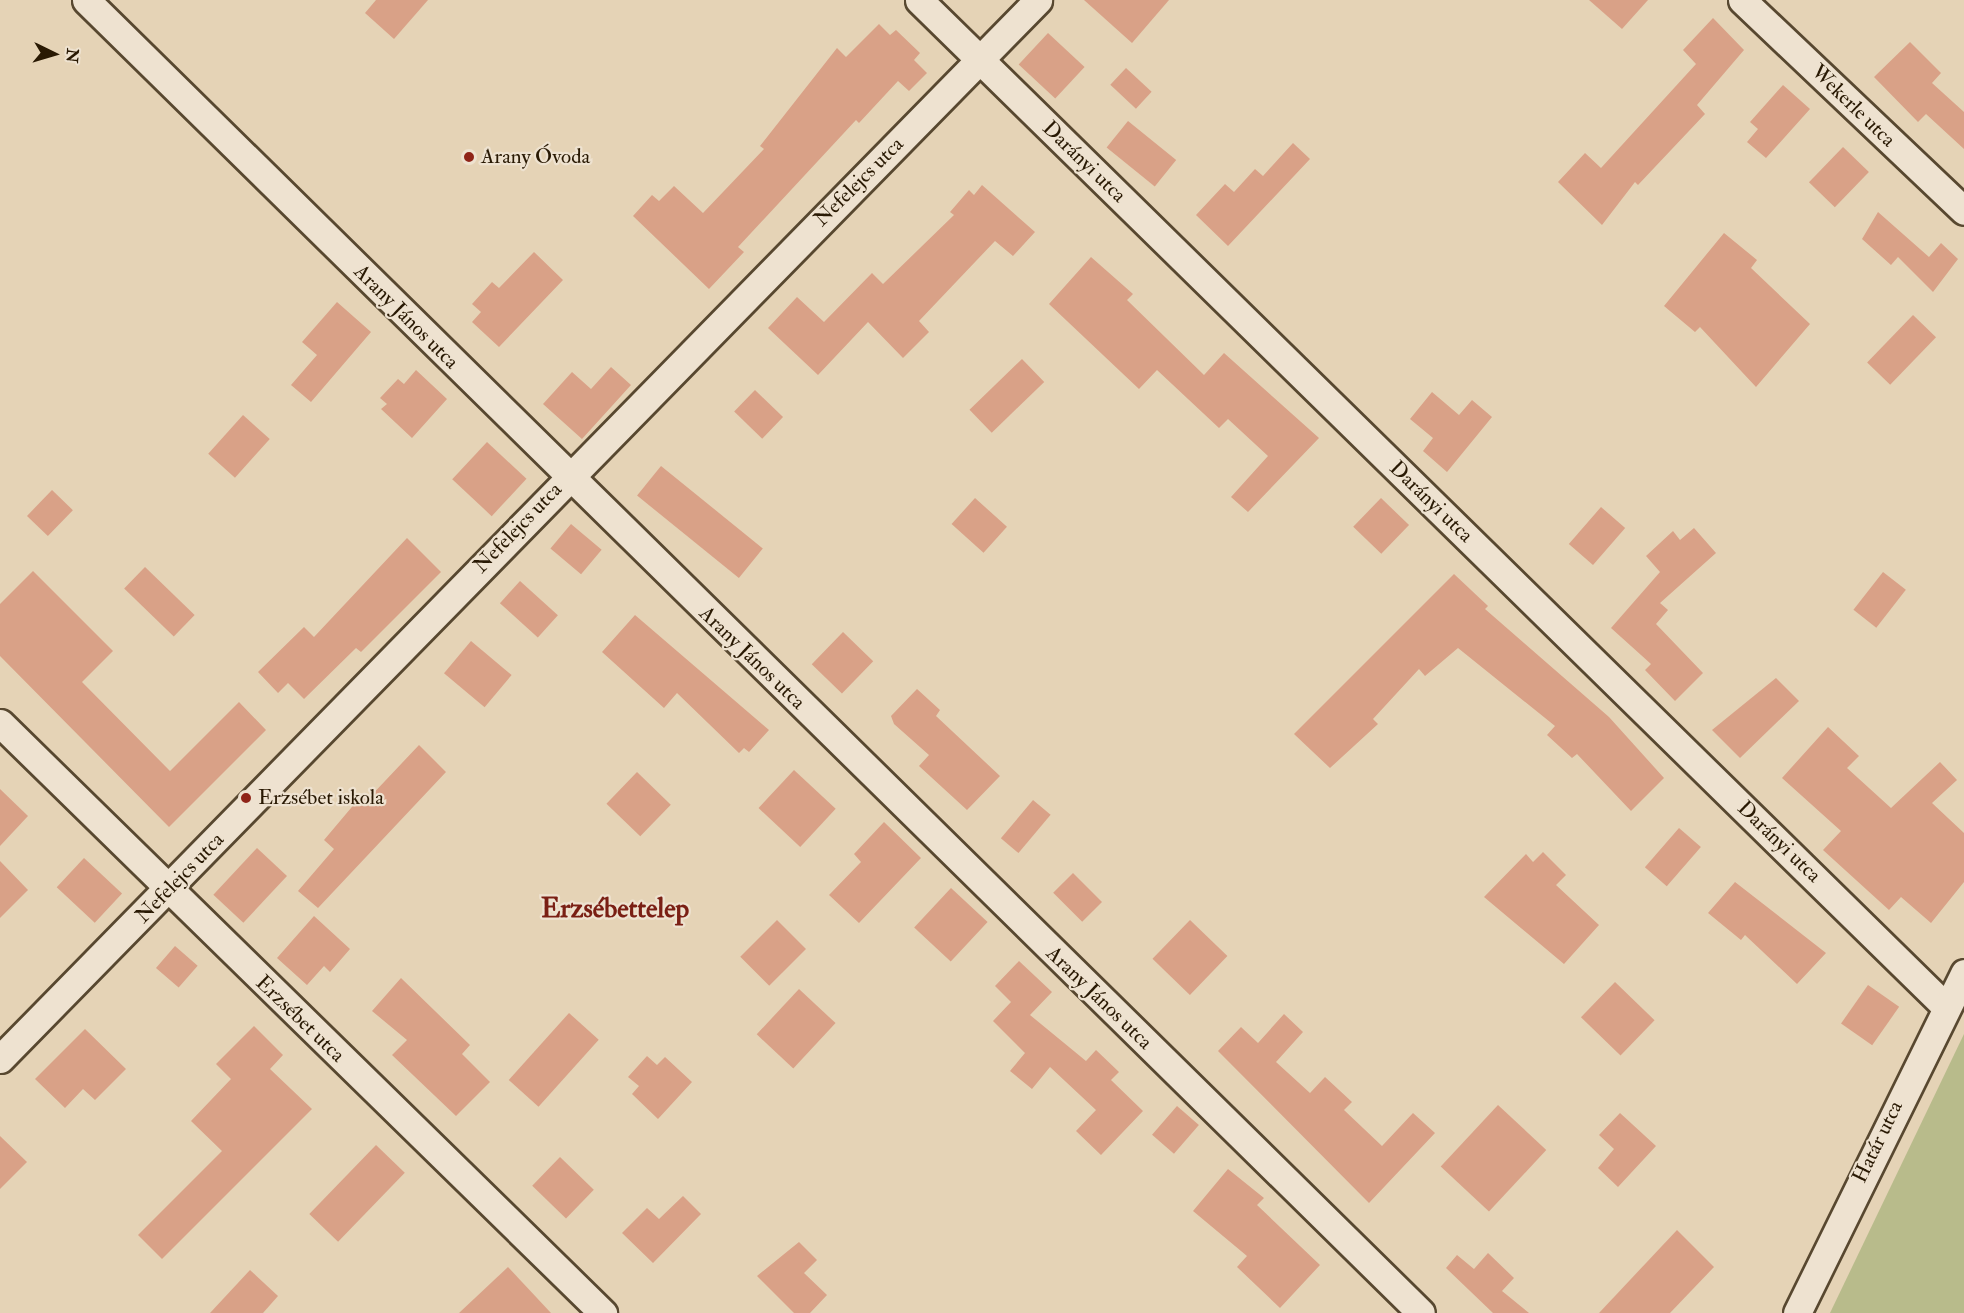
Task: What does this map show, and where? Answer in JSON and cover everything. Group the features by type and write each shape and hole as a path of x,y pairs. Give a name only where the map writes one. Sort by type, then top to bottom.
{"street":[{"name":"Arany János utca","path":"86,0 567,477 1421,1313"},
{"name":"Darányi utca","path":"919,0 1944,1005"},
{"name":"Nefelejcs utca","path":"0,1059 168,891 567,477 1038,0"},
{"name":"Wekerle utca","path":"1742,0 1964,211"},
{"name":"Erzsébet utca","path":"0,723 168,891 603,1313"},
{"name":"Határ utca","path":"1797,1313 1944,1005 1964,973"}],"green space":[{"path":"1964,1034 1964,1313 1830,1313"}],"building":[{"path":"376,0 428,0 394,39 365,13"},
{"path":"1084,0 1169,0 1132,43"},
{"path":"1589,0 1648,0 1622,29"},
{"path":"1713,18 1744,50 1697,105 1705,114 1638,185 1635,182 1602,225 1558,182 1585,153 1601,168 1696,64 1683,50"},
{"path":"879,24 890,35 896,30 920,53 914,60 927,73 909,91 898,81 859,123 856,120 738,247 744,252 709,289 633,216 652,195 659,201 674,186 703,213 764,149 760,146 837,48 846,57"},
{"path":"1048,33 1085,67 1055,99 1019,64"},
{"path":"1910,42 1941,73 1932,83 1964,112 1964,149 1926,114 1918,122 1874,77"},
{"path":"1126,68 1152,92 1136,109 1110,85"},
{"path":"1783,85 1810,109 1766,158 1747,142 1758,129 1750,122"},
{"path":"1128,121 1176,160 1155,186 1107,147"},
{"path":"1293,143 1310,159 1228,246 1196,215 1225,184 1234,192 1255,169 1263,176"},
{"path":"1843,147 1869,172 1835,207 1809,182"},
{"path":"982,185 1035,232 1013,256 995,241 919,321 929,332 903,358 868,322 818,375 768,328 797,297 824,322 872,273 883,284 954,215 950,212 969,190 974,195"},
{"path":"1878,212 1929,257 1941,243 1958,259 1933,292 1898,257 1891,265 1862,239"},
{"path":"1724,233 1757,260 1751,268 1810,324 1756,387 1700,327 1695,332 1664,306"},
{"path":"534,252 563,280 499,347 472,322 481,312 472,304 492,282 499,288"},
{"path":"1091,257 1133,294 1127,300 1204,375 1224,353 1319,438 1248,512 1231,497 1268,456 1228,419 1219,428 1157,370 1139,389 1049,304"},
{"path":"337,302 371,332 311,402 291,385 317,355 302,342"},
{"path":"1913,315 1936,337 1890,385 1867,362"},
{"path":"1022,359 1044,382 992,433 969,410"},
{"path":"611,367 631,385 582,439 543,404 572,372 591,389"},
{"path":"416,370 447,399 412,438 381,409 387,404 380,398 398,379 404,384"},
{"path":"755,390 783,417 762,439 734,412"},
{"path":"1432,392 1459,415 1472,400 1492,417 1447,472 1423,451 1433,438 1410,419"},
{"path":"243,415 270,439 235,478 208,454"},
{"path":"487,442 526,479 492,516 452,479"},
{"path":"661,466 763,548 739,578 637,496"},
{"path":"52,490 73,510 48,536 27,516"},
{"path":"975,498 1007,527 984,553 952,524"},
{"path":"1381,498 1409,525 1381,554 1353,527"},
{"path":"1601,507 1625,528 1593,565 1569,544"},
{"path":"571,524 602,550 581,574 550,549"},
{"path":"1694,528 1716,553 1660,603 1668,610 1656,624 1703,673 1675,701 1645,670 1651,664 1611,628 1660,572 1646,556 1673,531 1680,540"},
{"path":"407,538 441,572 361,652 356,648 304,699 288,683 278,693 258,672 304,627 314,637"},
{"path":"145,567 195,615 174,637 124,589"},
{"path":"33,571 113,651 82,682 170,771 239,702 266,730 169,827 0,656 0,604"},
{"path":"1883,572 1906,590 1876,628 1853,610"},
{"path":"1454,574 1488,606 1485,609 1609,717 1664,778 1631,811 1577,754 1572,758 1547,735 1555,726 1458,648 1425,676 1419,669 1373,719 1378,724 1330,768 1294,734"},
{"path":"520,581 558,615 538,637 500,603"},
{"path":"635,615 769,730 749,752 744,748 739,753 677,693 664,708 602,652"},
{"path":"843,632 873,661 842,694 812,664"},
{"path":"471,641 512,675 485,707 444,673"},
{"path":"1776,678 1799,701 1740,758 1712,730"},
{"path":"917,689 940,710 936,716 1000,776 967,810 919,766 929,755 894,724 891,716"},
{"path":"1828,727 1859,756 1847,768 1891,808 1940,762 1957,780 1932,803 1964,833 1964,882 1931,923 1901,897 1889,910 1823,850 1841,831 1782,778"},
{"path":"419,745 446,772 318,908 298,891 334,849 324,840 362,795 368,799"},
{"path":"794,770 836,809 800,847 759,808"},
{"path":"637,772 671,805 640,836 606,804"},
{"path":"0,789 28,816 0,846"},
{"path":"1033,800 1051,815 1018,853 1001,838"},
{"path":"884,822 921,858 859,923 829,895 861,862 854,854"},
{"path":"1679,828 1701,847 1667,886 1645,867"},
{"path":"257,848 287,876 243,923 213,895"},
{"path":"1543,852 1566,875 1556,885 1599,925 1564,964 1484,897 1526,854 1533,862"},
{"path":"84,858 122,893 95,923 57,887"},
{"path":"0,861 28,890 0,918"},
{"path":"1073,873 1102,902 1082,922 1053,893"},
{"path":"1735,882 1826,953 1797,984 1745,935 1741,940 1708,913"},
{"path":"951,888 988,922 951,962 914,927"},
{"path":"314,916 350,949 330,972 324,966 307,985 277,958"},
{"path":"777,920 806,949 769,986 740,957"},
{"path":"1190,920 1227,956 1190,995 1152,959"},
{"path":"175,946 198,966 179,988 156,968"},
{"path":"1019,961 1052,992 1030,1015 1086,1061 1096,1050 1119,1072 1111,1080 1143,1111 1101,1155 1076,1131 1096,1110 1050,1067 1032,1089 1010,1071 1025,1053 993,1021 1011,1002 995,986"},
{"path":"401,978 470,1045 462,1054 490,1082 456,1116 392,1055 407,1040 372,1011"},
{"path":"1615,982 1655,1020 1621,1055 1581,1017"},
{"path":"1868,985 1899,1007 1872,1045 1841,1024"},
{"path":"799,989 836,1023 793,1068 757,1034"},
{"path":"569,1013 599,1040 539,1107 509,1080"},
{"path":"1284,1014 1303,1032 1276,1062 1310,1093 1325,1077 1352,1102 1344,1110 1382,1146 1413,1113 1435,1133 1369,1203 1218,1051 1241,1027 1258,1043"},
{"path":"254,1026 283,1055 270,1069 312,1109 162,1259 138,1235 222,1151 191,1121 231,1079 216,1064"},
{"path":"85,1029 126,1069 95,1100 83,1089 65,1108 35,1079"},
{"path":"647,1056 657,1065 665,1057 692,1082 658,1119 632,1094 639,1086 628,1077"},
{"path":"1498,1105 1546,1150 1489,1211 1441,1166"},
{"path":"1177,1106 1199,1125 1174,1154 1152,1135"},
{"path":"1620,1113 1656,1146 1618,1187 1598,1168 1614,1149 1599,1135"},
{"path":"0,1136 27,1162 0,1189"},
{"path":"376,1145 405,1173 338,1242 309,1214"},
{"path":"560,1157 594,1190 566,1218 532,1186"},
{"path":"1228,1169 1264,1198 1257,1205 1320,1265 1280,1308 1237,1267 1247,1256 1193,1211"},
{"path":"683,1196 701,1214 653,1263 622,1233 647,1208 659,1219"},
{"path":"1677,1230 1714,1267 1670,1313 1599,1313"},
{"path":"799,1242 817,1260 804,1273 827,1295 810,1313 794,1313 757,1276"},
{"path":"1488,1253 1514,1278 1502,1291 1529,1313 1493,1313 1446,1268 1457,1255 1474,1269"},
{"path":"508,1267 551,1313 459,1313"},
{"path":"250,1270 278,1296 263,1313 210,1313"}],"place":[{"name":"Arany Óvoda","path":"469,157"},
{"name":"Erzsébet iskola","path":"246,798"}],"district":[{"name":"Erzsébettelep","path":"615,909"}]}
